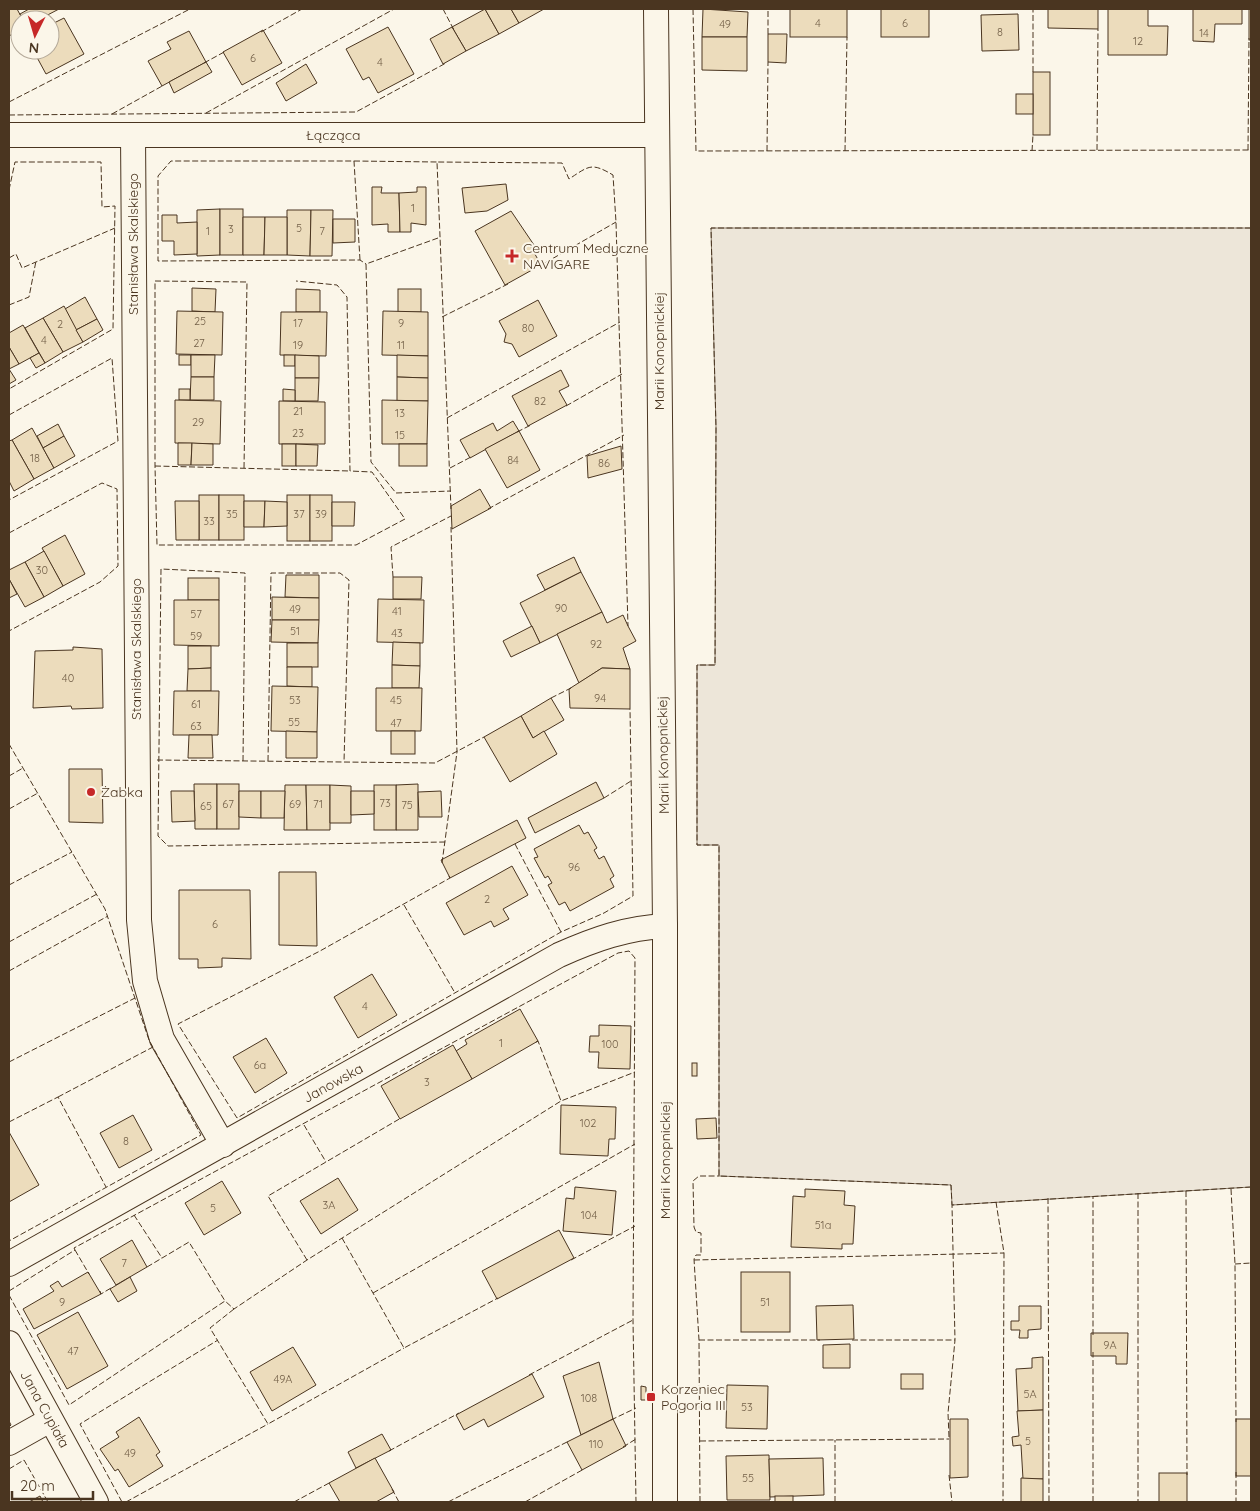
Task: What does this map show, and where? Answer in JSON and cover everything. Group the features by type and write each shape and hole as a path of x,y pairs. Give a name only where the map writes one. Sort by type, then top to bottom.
{"street":[{"name":"Marii Konopnickiej","path":"656,9 665,926 666,1502"},
{"name":"Łącząca","path":"9,135 657,135"},
{"name":"Stanisława Skalskiego","path":"133,135 139,920 145,980 162,1039 223,1145"},
{"name":"Janowska","path":"9,1264 560,955 614,932 635,928 665,926"},
{"name":"Jana Cupiała","path":"9,1343 96,1502"},
{"path":"9,1443 50,1420"}],"shaded area":[{"path":"711,228 1251,228 1251,1187 952,1205 951,1185 719,1176 719,845 697,845 697,665 715,665 716,428"}],"building":[{"path":"9,9 17,9 10,10 9,36"},
{"path":"29,9 59,9 57,10 27,10"},
{"path":"485,9 499,34 466,51 452,27"},
{"path":"485,9 511,9 519,23 499,34"},
{"path":"511,9 544,9 519,23"},
{"path":"703,9 748,12 747,37 702,37"},
{"path":"790,9 847,9 847,37 790,37"},
{"path":"881,9 929,9 929,37 881,37"},
{"path":"1048,9 1098,9 1098,29 1048,28"},
{"path":"1108,9 1148,9 1148,26 1168,26 1167,55 1108,55"},
{"path":"1193,9 1242,9 1242,24 1215,24 1214,42 1193,41"},
{"path":"1249,9 1251,9 1251,40 1249,40"},
{"path":"1018,14 1019,50 982,51 981,15"},
{"path":"64,18 84,54 46,74 38,60 60,60 60,20"},
{"path":"388,27 414,74 378,93 369,77 363,80 346,49"},
{"path":"452,27 466,51 443,64 430,39"},
{"path":"263,30 282,63 242,85 223,52"},
{"path":"189,31 206,62 162,86 148,61 171,49 167,42"},
{"path":"768,34 787,34 786,63 768,62"},
{"path":"702,37 747,37 747,71 702,70"},
{"path":"206,62 212,72 174,93 169,82"},
{"path":"306,64 317,83 286,101 276,83"},
{"path":"1033,72 1050,72 1050,135 1033,135"},
{"path":"1016,94 1033,94 1033,114 1016,114"},
{"path":"506,184 508,200 487,211 465,213 462,188"},
{"path":"372,187 382,187 381,193 399,193 400,232 388,232 388,224 372,225"},
{"path":"417,187 426,187 426,225 411,223 411,232 400,232 399,193 417,192"},
{"path":"220,209 220,255 197,256 197,210"},
{"path":"220,209 243,209 243,255 220,255"},
{"path":"287,210 311,210 310,256 287,255"},
{"path":"311,210 333,210 332,256 310,256"},
{"name":"Centrum Medyczne NAVIGARE","path":"511,211 534,245 531,247 541,265 505,285 475,231"},
{"path":"162,215 177,215 177,223 197,222 197,254 174,255 174,241 162,241"},
{"path":"243,217 265,217 264,255 243,255"},
{"path":"265,217 287,217 287,255 264,255"},
{"path":"333,219 355,219 355,242 333,243"},
{"path":"192,288 216,289 215,312 192,311"},
{"path":"296,289 320,290 320,312 296,312"},
{"path":"398,289 421,289 421,312 398,312"},
{"path":"85,297 97,319 76,330 65,309"},
{"path":"538,300 557,336 519,357 512,344 504,342 506,334 499,321"},
{"path":"64,306 83,342 63,352 43,318"},
{"path":"177,311 223,312 222,355 176,354"},
{"path":"383,311 428,312 428,356 382,355"},
{"path":"281,312 327,312 326,356 280,355"},
{"path":"43,318 63,352 45,363 25,328"},
{"path":"97,319 103,330 83,342 76,330"},
{"path":"23,325 39,353 19,364 9,347 9,333"},
{"path":"9,347 19,364 9,369"},
{"path":"39,353 45,363 36,368 30,358"},
{"path":"179,355 191,355 191,365 179,365"},
{"path":"191,355 215,355 214,377 191,377"},
{"path":"284,355 295,355 295,366 284,366"},
{"path":"295,355 319,356 319,378 295,378"},
{"path":"397,355 428,356 428,378 397,377"},
{"path":"9,369 16,380 9,384"},
{"path":"561,370 569,386 559,391 567,405 528,426 512,396"},
{"path":"191,377 214,377 214,400 190,400"},
{"path":"397,377 428,378 428,401 397,401"},
{"path":"295,378 319,378 318,401 295,401"},
{"path":"179,389 190,389 190,400 179,400"},
{"path":"283,389 295,390 295,401 283,401"},
{"path":"175,400 221,401 220,444 175,443"},
{"path":"382,400 428,401 427,444 382,444"},
{"path":"279,401 325,402 325,444 279,444"},
{"path":"513,421 519,431 470,458 460,440 493,423 497,431"},
{"path":"58,424 64,436 43,448 37,436"},
{"path":"32,428 54,468 34,479 12,440"},
{"path":"519,431 540,470 507,488 485,449"},
{"path":"64,436 75,456 54,468 43,448"},
{"path":"12,440 34,479 14,491 9,481 9,441"},
{"path":"178,443 192,443 191,465 178,465"},
{"path":"192,443 213,444 213,465 191,465"},
{"path":"282,444 296,444 296,466 282,466"},
{"path":"296,444 318,445 317,466 296,466"},
{"path":"399,444 427,444 427,466 399,466"},
{"path":"621,446 622,469 588,478 587,456"},
{"path":"480,489 491,508 452,529 451,506"},
{"path":"199,495 219,495 219,540 199,540"},
{"path":"219,495 244,495 244,540 219,540"},
{"path":"287,495 310,495 310,541 287,541"},
{"path":"310,495 332,495 332,541 310,541"},
{"path":"175,501 199,501 199,540 176,540"},
{"path":"244,501 265,501 264,527 244,527"},
{"path":"265,501 287,502 287,526 264,527"},
{"path":"332,502 355,502 354,526 332,526"},
{"path":"65,535 85,574 63,586 42,548"},
{"path":"44,551 63,586 44,597 25,562"},
{"path":"574,557 581,572 545,590 537,575"},
{"path":"25,562 44,597 25,607 9,579 9,570"},
{"path":"581,572 602,612 540,643 520,603"},
{"path":"286,575 319,575 319,598 285,597"},
{"path":"393,577 422,577 421,599 393,599"},
{"path":"188,578 219,578 219,600 188,600"},
{"path":"9,579 17,594 9,598"},
{"path":"272,597 319,598 319,620 272,620"},
{"path":"378,599 424,600 423,643 377,642"},
{"path":"174,600 219,600 219,646 174,645"},
{"path":"602,612 607,623 623,615 636,641 623,648 630,669 602,668 579,683 557,634"},
{"path":"272,620 319,620 318,643 271,642"},
{"path":"532,626 540,643 511,657 503,641"},
{"path":"393,642 420,643 420,666 392,665"},
{"path":"287,643 318,643 318,667 287,667"},
{"path":"188,646 211,646 211,668 188,669"},
{"path":"73,647 102,649 103,708 72,709 71,706 33,708 35,651 73,650"},
{"path":"392,665 420,666 419,688 392,688"},
{"path":"287,667 312,667 312,687 287,686"},
{"path":"211,668 211,691 187,691 188,669"},
{"path":"602,668 630,669 630,709 570,708 569,689"},
{"path":"272,686 318,687 317,732 271,731"},
{"path":"376,688 422,688 421,731 376,731"},
{"path":"174,691 219,691 218,735 173,735"},
{"path":"551,698 564,720 533,738 521,716"},
{"path":"521,716 533,738 544,731 557,754 510,782 484,737"},
{"path":"286,731 317,732 317,758 286,758"},
{"path":"391,731 415,731 415,754 391,754"},
{"path":"189,735 212,735 213,758 188,758"},
{"path":"69,769 102,769 103,823 69,822"},
{"path":"596,782 604,798 535,833 528,818"},
{"path":"194,784 217,784 217,829 195,829"},
{"path":"217,784 239,784 239,829 217,829"},
{"path":"418,784 418,830 396,830 396,785"},
{"path":"285,785 306,785 307,830 284,830"},
{"path":"306,785 330,785 330,830 307,830"},
{"path":"330,785 351,786 351,823 330,823"},
{"path":"374,785 396,785 396,830 374,830"},
{"path":"171,791 194,791 195,821 172,822"},
{"path":"239,791 261,791 261,818 239,817"},
{"path":"261,791 285,791 284,818 261,818"},
{"path":"351,791 374,791 374,814 351,815"},
{"path":"441,791 442,817 419,817 418,792"},
{"path":"517,820 526,838 450,878 441,860"},
{"path":"579,825 584,834 588,832 597,848 594,850 599,859 604,856 614,876 610,879 614,887 570,911 565,902 559,905 548,885 552,883 548,876 545,878 534,858 538,857 534,849"},
{"path":"512,866 528,895 503,909 509,919 494,927 491,921 464,935 446,903"},
{"path":"279,872 316,872 317,946 279,945"},
{"path":"179,890 250,890 251,959 222,958 222,967 198,968 198,959 179,959"},
{"path":"372,974 397,1015 358,1038 334,997"},
{"path":"520,1009 538,1041 472,1079 456,1051 467,1044 465,1040"},
{"path":"599,1025 631,1026 630,1069 598,1068 599,1052 589,1052 590,1036 599,1036"},
{"path":"266,1038 287,1073 255,1093 233,1057"},
{"path":"453,1045 472,1079 400,1119 381,1086"},
{"path":"692,1063 697,1063 697,1076 692,1076"},
{"path":"561,1105 616,1107 615,1139 609,1139 608,1156 560,1154"},
{"path":"133,1115 152,1150 119,1168 100,1133"},
{"path":"716,1118 717,1138 697,1139 696,1119"},
{"path":"9,1132 39,1185 9,1202"},
{"path":"338,1178 358,1210 321,1234 300,1201"},
{"path":"222,1181 241,1213 204,1235 185,1203"},
{"path":"575,1187 616,1191 612,1235 563,1231 566,1198 574,1199"},
{"path":"805,1189 845,1191 844,1205 855,1206 853,1244 842,1244 842,1249 791,1247 793,1196 805,1197"},
{"path":"559,1230 574,1258 497,1299 482,1271"},
{"path":"132,1240 147,1267 116,1285 100,1259"},
{"path":"88,1272 101,1294 34,1329 23,1309 54,1291 50,1286 58,1281 62,1287"},
{"path":"741,1272 790,1272 790,1332 741,1332"},
{"path":"130,1277 137,1291 118,1302 110,1289"},
{"path":"853,1305 854,1339 817,1340 816,1306"},
{"path":"1019,1306 1041,1306 1041,1329 1028,1330 1028,1338 1019,1338 1020,1330 1011,1330 1011,1321 1019,1321"},
{"path":"78,1312 108,1366 67,1389 37,1335"},
{"path":"1091,1333 1128,1333 1127,1364 1116,1364 1116,1356 1091,1356"},
{"path":"850,1344 850,1368 823,1368 823,1345"},
{"path":"293,1347 316,1385 272,1411 250,1372"},
{"path":"1043,1357 1043,1410 1018,1411 1016,1369 1032,1368 1032,1358"},
{"path":"599,1362 613,1419 581,1435 563,1376"},
{"path":"532,1374 544,1397 488,1427 484,1419 464,1430 456,1415"},
{"path":"901,1374 923,1374 923,1389 901,1389"},
{"path":"727,1385 768,1386 767,1429 726,1428"},
{"path":"641,1386 646,1387 646,1400 641,1400"},
{"path":"1043,1410 1043,1479 1023,1479 1021,1445 1013,1446 1012,1437 1019,1436 1017,1411"},
{"path":"139,1417 160,1452 156,1455 163,1466 129,1487 118,1469 115,1471 100,1449 119,1437 116,1432"},
{"path":"613,1419 626,1446 582,1470 567,1442"},
{"path":"950,1419 968,1419 968,1477 950,1478"},
{"path":"1236,1419 1251,1419 1251,1476 1236,1476"},
{"path":"382,1434 391,1450 356,1468 348,1452"},
{"path":"769,1455 770,1500 727,1500 726,1456"},
{"path":"375,1458 394,1492 376,1502 340,1502 329,1483"},
{"path":"823,1458 824,1495 770,1497 769,1459"},
{"path":"1159,1473 1187,1473 1187,1502 1159,1502"},
{"path":"1021,1478 1043,1479 1043,1502 1021,1502"},
{"path":"40,1496 43,1502 29,1502"},
{"path":"775,1496 793,1496 793,1502 775,1502"}],"fence":[{"path":"9,102 190,9"},
{"path":"261,32 302,9"},
{"path":"206,113 394,9"},
{"path":"443,9 454,30"},
{"path":"693,9 696,151 1251,150"},
{"path":"768,9 768,34"},
{"path":"1033,9 1033,72"},
{"path":"1097,150 1098,29"},
{"path":"845,151 847,37"},
{"path":"1248,150 1249,38"},
{"path":"204,63 226,51"},
{"path":"767,151 768,62"},
{"path":"9,115 356,112 446,63"},
{"path":"112,114 164,85"},
{"path":"1032,151 1033,135"},
{"path":"360,260 354,161 171,161 158,176 158,261 360,260 366,264"},
{"path":"354,161 437,162"},
{"path":"9,190 15,162 101,162 102,207 115,206 113,329 9,389"},
{"path":"451,509 437,162 562,163 569,179 590,167 600,168 613,175 616,222 628,626"},
{"path":"538,267 616,222"},
{"path":"9,258 16,254 22,268 115,228"},
{"path":"1251,228 711,228 716,428 715,665 697,665 697,845 719,845 719,1176 951,1185 952,1205 1251,1187"},
{"path":"438,238 366,264 371,462 396,493 451,491"},
{"path":"9,305 29,297 36,261"},
{"path":"244,468 247,282 155,281 157,545 356,545 405,519 372,472 350,471 347,297 337,285 296,281"},
{"path":"442,317 508,284"},
{"path":"447,418 620,322"},
{"path":"9,415 112,358 118,441 9,500"},
{"path":"566,406 622,374"},
{"path":"517,432 531,425"},
{"path":"488,509 624,435"},
{"path":"450,468 471,457"},
{"path":"155,466 350,471"},
{"path":"9,533 102,483 117,489 118,566 100,582 9,631"},
{"path":"393,577 391,547 451,516"},
{"path":"442,863 457,752 451,527"},
{"path":"243,761 245,573 161,569 158,836 168,846 446,842"},
{"path":"268,761 271,573 340,573 349,580 344,762"},
{"path":"551,698 571,688"},
{"path":"449,876 450,878 320,951 178,1024 237,1118 561,932 604,913 633,896 630,709"},
{"path":"157,760 435,763 484,737"},
{"path":"9,744 105,909 149,1040 201,1135 9,1241"},
{"path":"9,776 23,768"},
{"path":"604,798 631,781"},
{"path":"9,809 38,793"},
{"path":"515,844 561,932"},
{"path":"9,885 72,852"},
{"path":"9,942 97,894"},
{"path":"404,905 455,993"},
{"path":"9,971 108,916"},
{"path":"9,1291 75,1250 74,1248 618,953 629,951 635,958 633,1320 636,1502"},
{"path":"9,1062 135,998"},
{"path":"536,1042 538,1041 561,1101"},
{"path":"58,1097 153,1047"},
{"path":"9,1295 69,1405 225,1301 234,1309 307,1260 561,1101 635,1072"},
{"path":"9,1122 58,1097 106,1187"},
{"path":"307,1260 268,1196 401,1118"},
{"path":"304,1125 326,1162"},
{"path":"373,1293 635,1144"},
{"path":"700,1502 699,1340 694,1259 696,1255 701,1255 701,1233 696,1232 694,1227 693,1181 699,1176 719,1176"},
{"path":"1231,1189 1235,1264 1236,1422"},
{"path":"1186,1191 1187,1475"},
{"path":"1138,1193 1138,1502"},
{"path":"1093,1196 1093,1335"},
{"path":"1048,1198 1049,1502"},
{"path":"996,1202 1004,1253 1003,1502"},
{"path":"949,1437 948,1413 955,1340 952,1205"},
{"path":"134,1215 162,1258"},
{"path":"571,1260 635,1226"},
{"path":"342,1238 404,1348 498,1298"},
{"path":"147,1267 189,1242 225,1301"},
{"path":"75,1250 89,1274"},
{"path":"694,1260 1004,1253"},
{"path":"1235,1264 1251,1263"},
{"path":"100,1291 101,1294 111,1288"},
{"path":"234,1309 210,1328 268,1424 404,1348"},
{"path":"529,1375 633,1320"},
{"path":"122,1502 80,1424 218,1340"},
{"path":"699,1340 820,1340"},
{"path":"852,1340 955,1340"},
{"path":"1093,1352 1093,1502"},
{"path":"611,1420 636,1408"},
{"path":"389,1451 459,1413"},
{"path":"9,1421 11,1425 9,1427"},
{"path":"126,1502 268,1424"},
{"path":"623,1447 636,1439"},
{"path":"700,1441 949,1439"},
{"path":"835,1440 835,1502"},
{"path":"448,1502 569,1441"},
{"path":"9,1469 24,1460 48,1502"},
{"path":"525,1502 584,1469"},
{"path":"1236,1472 1236,1502"},
{"path":"949,1475 952,1502"},
{"path":"294,1502 331,1482"},
{"path":"392,1489 399,1502"}],"place":[{"name":"Centrum Medyczne NAVIGARE","path":"512,256"},
{"name":"Żabka","path":"91,792"},
{"name":"Korzeniec Pogoria III","path":"651,1397"}]}
